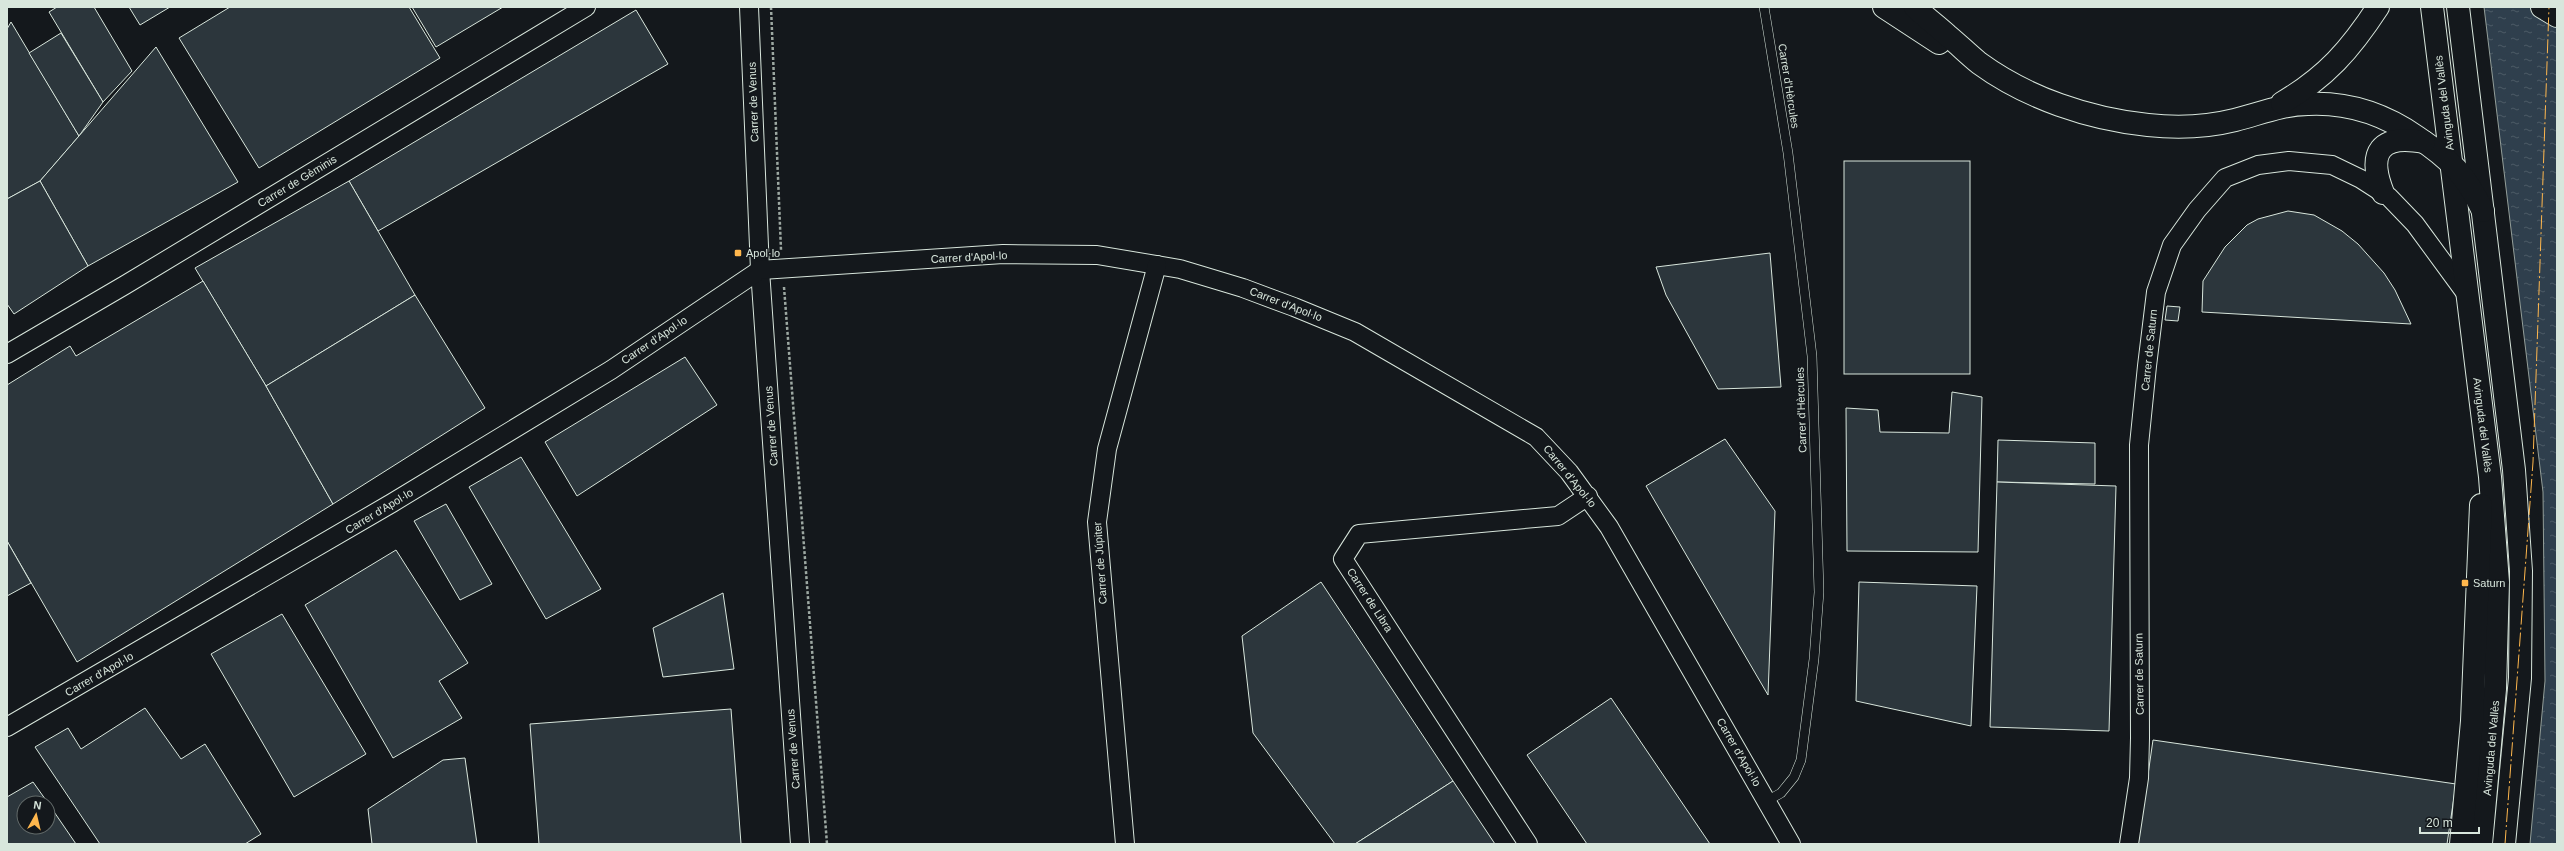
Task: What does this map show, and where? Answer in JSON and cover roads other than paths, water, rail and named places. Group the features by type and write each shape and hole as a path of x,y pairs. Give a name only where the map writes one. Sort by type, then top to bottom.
{"main road":[{"path":"1884,7 1942,45 1979,63 2012,83 2058,104 2101,118 2148,125 2190,126 2233,120 2271,109 2306,104 2338,104 2370,112 2387,119 2425,142 2451,162 2463,175 2483,211"},
{"path":"1915,7 1979,63"},
{"path":"2271,109 2310,87 2337,63 2359,36 2378,7"},
{"name":"Avinguda del Vallès","path":"2432,7 2485,434 2481,844"},
{"path":"2458,7 2514,470 2521,571 2520,678 2504,844"},
{"path":"2542,7 2557,16"},
{"path":"2383,193 2375,174 2379,151 2390,142 2404,139 2425,142"},
{"path":"2461,844 2481,743"}],"street":[{"name":"Carrer de Gèminis","path":"7,354 132,281 586,7"},
{"name":"Carrer de Venus","path":"749,7 760,270 800,844"},
{"name":"Carrer de Saturn","path":"2129,844 2138,778 2140,738 2139,446 2156,292 2172,245 2197,210 2225,178 2258,166 2289,161 2332,165 2383,193 2415,224 2467,295"},
{"name":"Carrer d'Apol·lo","path":"7,727 392,504 611,370 760,270 1004,254 1097,255 1188,271 1243,288 1355,332 1536,437 1552,452 1588,496 1613,534 1791,844"},
{"name":"Carrer de Júpiter","path":"1124,844 1097,522 1107,449 1157,265"},
{"name":"Carrer de Libra","path":"1528,844 1343,558 1359,534 1558,516 1588,496"}],"lane":[{"name":"Carrer d'Hèrcules","path":"1764,7 1788,153 1812,356 1819,592 1814,667 1801,760 1794,777 1781,793 1767,801"}],"water":[{"path":"2484,7 2557,7 2557,844 2530,844 2545,681 2543,492"}],"place":[{"name":"Apol·lo","path":"738,253"},
{"name":"Saturn","path":"2465,583"}]}
